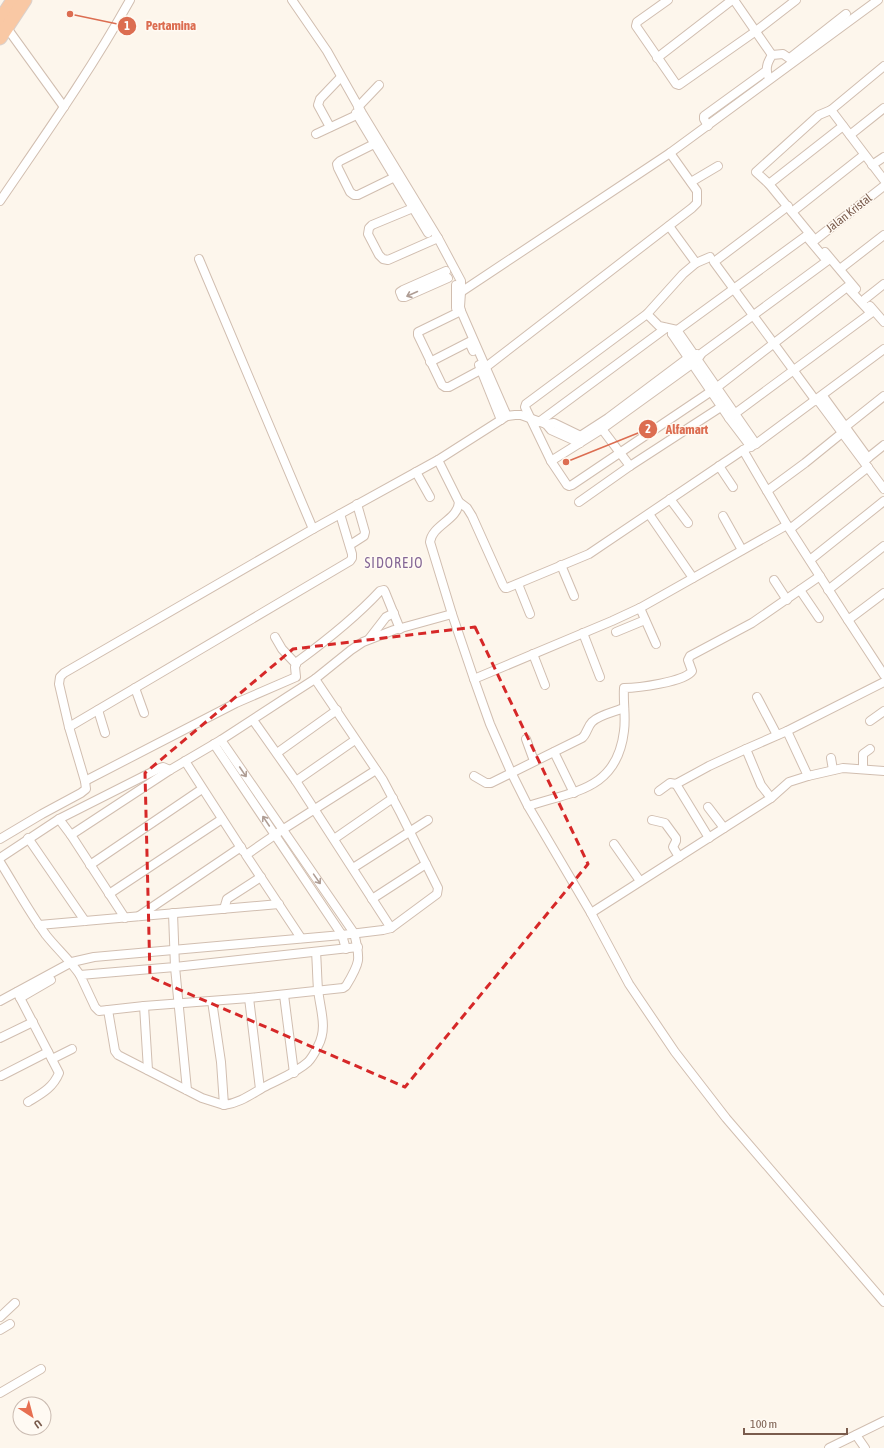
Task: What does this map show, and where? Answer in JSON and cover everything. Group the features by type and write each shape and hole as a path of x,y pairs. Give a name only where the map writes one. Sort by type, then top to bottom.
{"highway":[{"path":"2,29 13,0"},
{"path":"2,29 25,0"}],"street":[{"path":"0,201 64,107 113,31 130,0"},
{"path":"292,0 327,51 339,79 435,239 448,269 460,288"},
{"path":"668,0 637,22 636,26 657,58 676,84 679,85 756,31 796,0"},
{"path":"657,58 733,0 772,55"},
{"path":"792,60 878,0"},
{"path":"460,288 670,153 770,80 846,14"},
{"path":"2,29 64,107"},
{"path":"772,55 783,54 792,60"},
{"path":"770,80 766,71 767,63 772,55"},
{"path":"884,66 831,110 819,115 756,172 769,184 814,240 884,322"},
{"path":"708,126 704,116 766,71"},
{"path":"330,127 318,105 320,99 339,79"},
{"path":"316,134 359,112 379,85"},
{"path":"850,135 884,108"},
{"path":"831,110 884,180"},
{"path":"359,112 374,144 397,176 413,208 435,239"},
{"path":"769,184 843,126"},
{"path":"374,144 340,161 337,164 350,192 354,195 358,195 397,176"},
{"path":"459,312 418,332 430,362 442,385 445,387 448,387 484,368 697,203 697,191 670,153"},
{"path":"864,155 715,261 715,264 793,370 819,398 844,430 884,489"},
{"path":"872,165 884,157"},
{"path":"691,182 718,166"},
{"name":"Jalan Kristal","path":"814,240 884,186"},
{"path":"413,208 372,225 369,228 368,234 379,255 383,259 388,260 435,239"},
{"path":"669,226 696,263"},
{"path":"840,270 884,235"},
{"path":"538,422 733,289 806,236 827,261 551,461"},
{"path":"710,257 696,263 683,274 647,314 526,404 525,408 538,422 551,461 569,486 572,485 713,389 848,287 871,313 732,416"},
{"path":"199,259 313,529"},
{"path":"448,269 461,281 459,312 469,342 511,417"},
{"path":"448,269 405,297 400,295 400,292 403,290 448,269"},
{"path":"865,299 884,284"},
{"path":"459,312 484,368"},
{"path":"647,314 659,326 671,330 732,416 750,447 767,491 788,527 884,675"},
{"path":"430,362 469,342"},
{"path":"438,460 459,502 467,508 472,516 505,588 507,588 561,565 587,556 719,466 750,447 884,349"},
{"path":"767,491 805,463 884,396"},
{"path":"579,502 630,466 724,405"},
{"path":"0,839 86,789 69,728 59,684 60,677 64,673 313,529 438,460 511,417 538,422 552,422 560,430 581,440"},
{"path":"581,440 602,429 609,420"},
{"path":"602,429 630,466"},
{"path":"474,679 640,608 742,550 788,527 866,462 884,445"},
{"path":"866,462 884,481"},
{"path":"719,466 733,487"},
{"path":"416,472 430,497"},
{"path":"670,499 688,523"},
{"path":"810,560 884,500"},
{"path":"459,502 457,510 430,537 430,542 452,614 490,724 529,808 591,913 629,984 675,1052 754,1152 884,1302"},
{"path":"350,545 364,536 365,532 357,504"},
{"path":"69,728 350,561 352,558 350,545 340,514"},
{"path":"649,514 692,578"},
{"path":"723,516 742,550"},
{"path":"828,590 884,546"},
{"path":"561,565 574,596"},
{"path":"529,808 588,787 598,781 614,762 620,750 624,731 624,688 656,685 690,674 692,671 688,660 690,656 752,623 820,576"},
{"path":"774,580 787,600"},
{"path":"518,584 530,614"},
{"path":"296,664 352,620 380,591 384,590 400,629"},
{"path":"800,590 819,618"},
{"path":"848,620 884,593"},
{"path":"640,608 656,644"},
{"path":"369,640 386,617 394,613"},
{"path":"71,835 170,770 253,720 315,679 351,650 369,640 400,629 452,614"},
{"path":"616,632 645,620"},
{"path":"583,633 600,677"},
{"path":"276,637 282,649 296,664 296,677 300,688"},
{"path":"533,654 545,685"},
{"path":"85,781 236,703 296,677"},
{"path":"0,1000 18,995 73,965 94,957 174,951 383,930 391,928 437,894 438,888 393,798 337,710 315,679"},
{"path":"658,791 670,783 676,784 709,766 786,731 884,682"},
{"path":"135,688 144,713"},
{"path":"757,697 777,735"},
{"path":"474,776 486,783 491,782 582,738 586,735 592,722 596,719 624,708"},
{"path":"98,710 105,733"},
{"path":"277,753 337,710"},
{"path":"870,721 884,711"},
{"path":"253,720 296,780 391,928"},
{"path":"786,731 808,776"},
{"path":"526,739 534,761"},
{"path":"221,740 342,935 346,949"},
{"path":"296,780 356,740"},
{"path":"0,862 39,925 80,975 97,1009 100,1011 178,1003 284,995 343,988 346,986 358,965 358,947 354,933 214,744"},
{"path":"748,748 761,785 772,797"},
{"path":"863,769 863,754 870,749"},
{"path":"554,752 574,792"},
{"path":"831,758 832,770"},
{"path":"185,761 301,938"},
{"path":"0,858 28,838 60,819 160,768 163,767 170,770"},
{"path":"591,913 772,797 789,782 843,768 884,771"},
{"path":"246,855 376,770"},
{"path":"676,784 709,838"},
{"path":"90,865 202,789"},
{"path":"334,839 393,798"},
{"path":"708,807 724,828"},
{"path":"60,819 125,918"},
{"path":"109,894 222,819"},
{"path":"353,868 428,820"},
{"path":"652,820 665,823 676,838 673,847 679,857"},
{"path":"28,838 85,922"},
{"path":"614,844 640,881"},
{"path":"138,916 240,847"},
{"path":"372,899 426,864"},
{"path":"224,909 227,899 261,876"},
{"path":"39,925 279,904"},
{"path":"172,913 178,1003 187,1090"},
{"path":"80,975 175,967 358,947"},
{"path":"108,1010 116,1053 118,1055 202,1098 224,1105 239,1101 294,1073 312,1058 323,1033 318,990 316,952"},
{"path":"18,995 59,1071 58,1075 46,1091 28,1102"},
{"path":"284,995 294,1073"},
{"path":"250,998 260,1089"},
{"path":"212,1001 221,1062 224,1105"},
{"path":"144,1006 148,1070"},
{"path":"0,1038 33,1022"},
{"path":"1,1076 50,1055 72,1049"},
{"path":"0,1317 15,1303"},
{"path":"0,1330 10,1324"},
{"path":"0,1393 40,1369"},
{"path":"829,1448 838,1446 884,1421"},
{"path":"856,1435 864,1448"}],"highlighted area":[{"path":"475,627 588,864 405,1087 150,977 145,773 293,649"}],"place":[{"name":"Pertamina","path":"70,14"},
{"name":"Alfamart","path":"566,462"}],"district":[{"name":"SIDOREJO","path":"394,563"}]}
